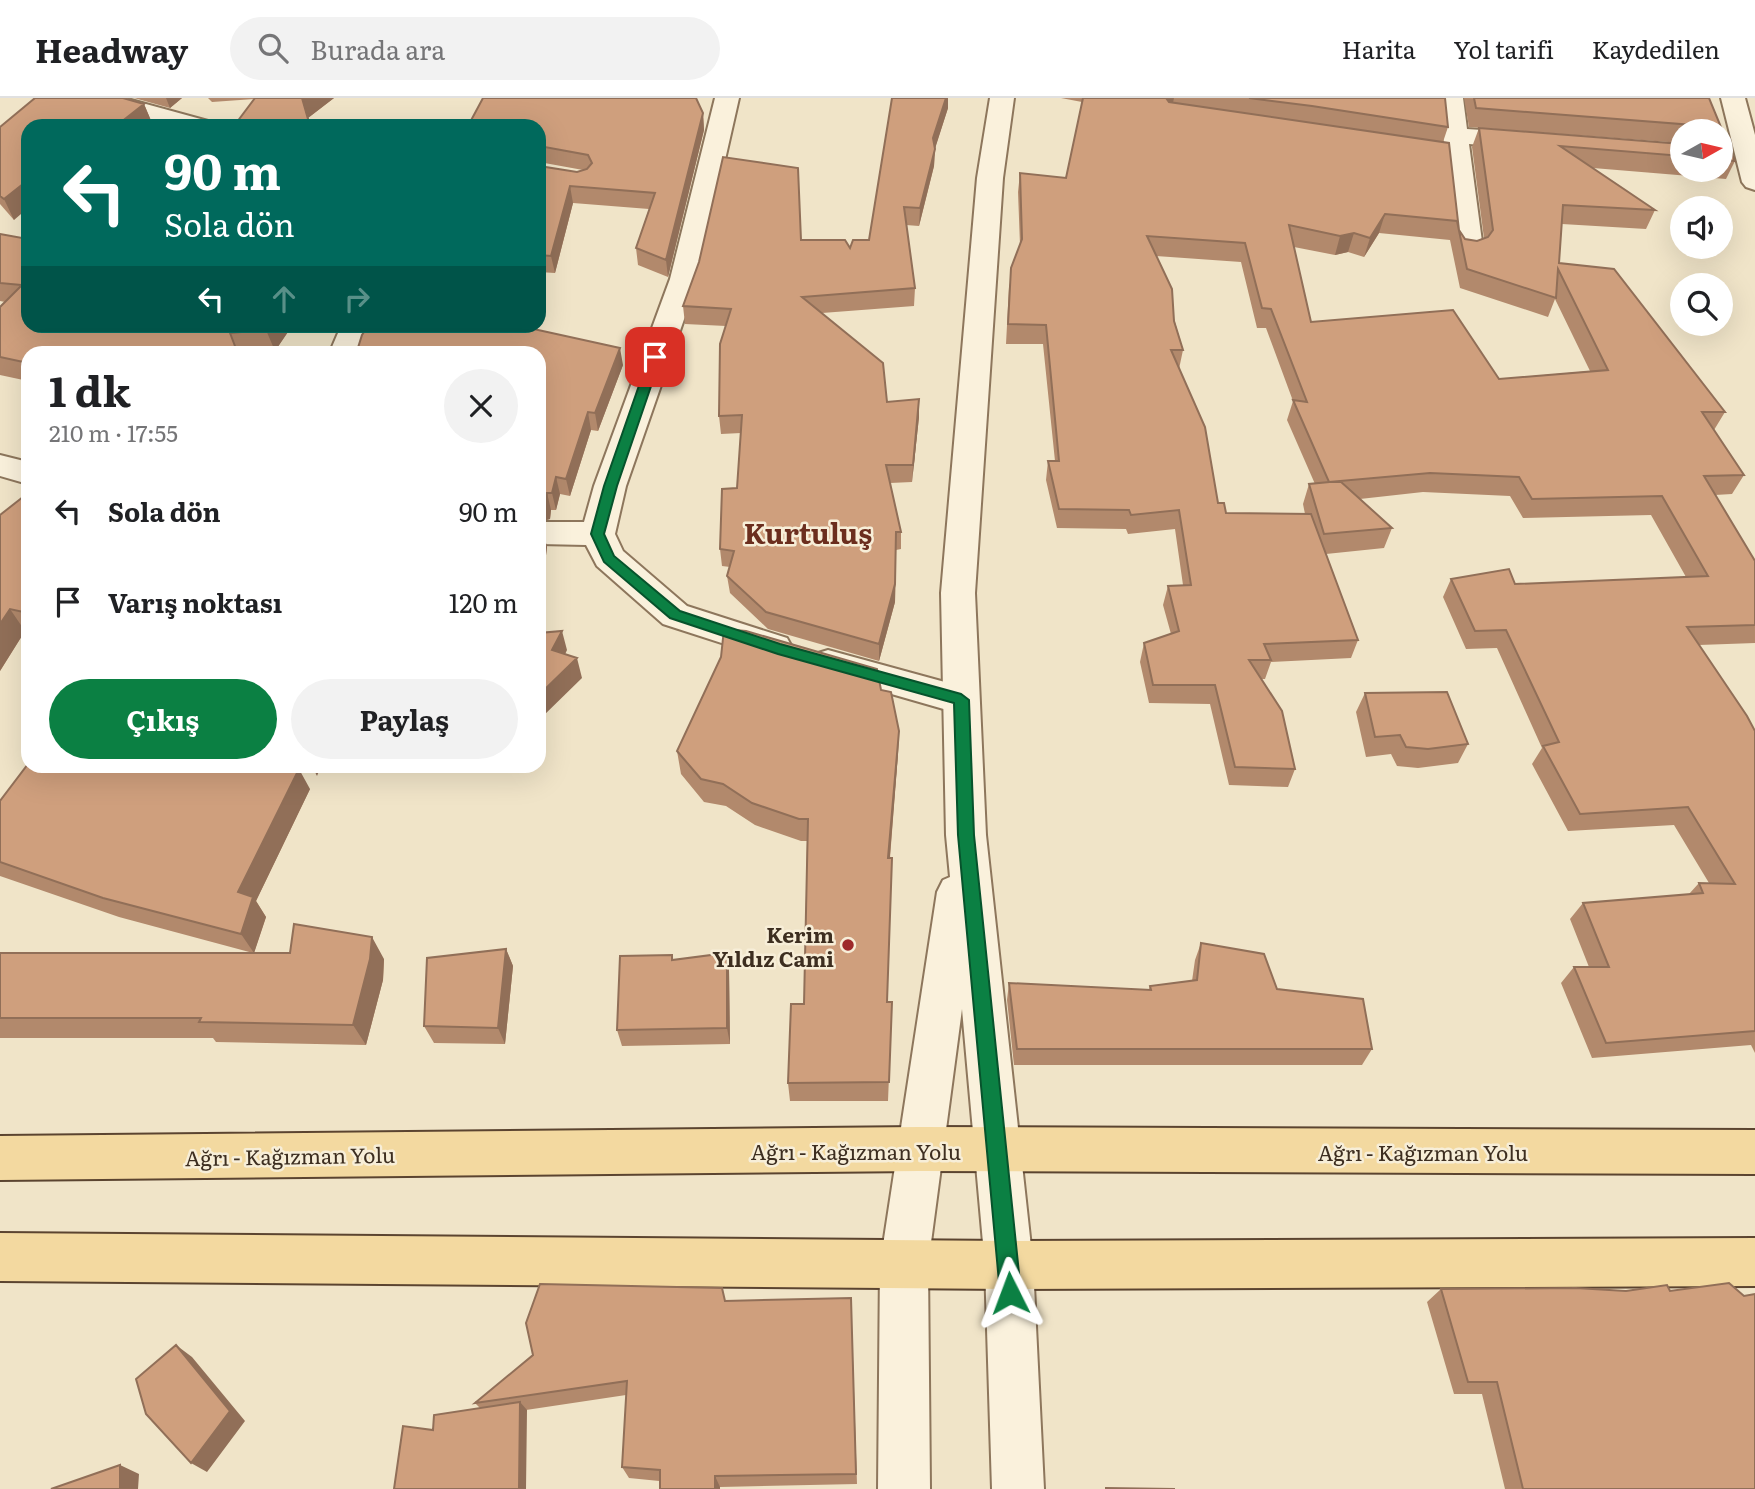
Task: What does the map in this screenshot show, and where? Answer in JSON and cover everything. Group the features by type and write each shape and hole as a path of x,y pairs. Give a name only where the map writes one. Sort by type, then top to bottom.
{"main road":[{"name":"Ağrı - Kağızman Yolu","path":"0,1158 919,1149 1755,1152"},
{"path":"0,1257 904,1265 1755,1262"}],"street":[{"path":"727,98 684,279 615,473 598,534 609,558 675,615 778,649 961,700"},
{"path":"1002,98 989,178 958,593 966,835 1009,1265 1018,1489"},
{"path":"1451,98 1469,249"},
{"path":"1733,98 1741,124 1746,158 1755,182"},
{"path":"119,104 174,119"},
{"path":"1454,135 1548,142"},
{"path":"1733,157 1746,158"},
{"path":"0,464 21,471"},
{"path":"546,533 598,534"},
{"path":"904,1489 904,1265 966,835"}],"building":[{"path":"35,98 123,98 144,104 125,119 21,119 21,186 4,199 0,196 0,127"},
{"path":"255,98 302,98 308,119 239,119"},
{"path":"483,98 696,98 703,113 666,260 636,248 655,193 570,186 551,256 546,256 546,167 577,172 587,169 592,163 588,155 546,147 546,119 472,119"},
{"path":"892,98 946,98 933,138 935,149 920,208 904,207 915,288 802,297 883,363 887,402 919,399 913,465 886,465 901,532 896,532 895,584 879,644 766,612 727,576 734,551 720,549 722,489 737,488 742,415 719,416 720,344 731,309 683,306 699,262 723,157 798,168 801,240 845,240 850,248 853,240 869,240"},
{"path":"1083,98 1166,98 1169,102 1449,143 1459,230 1465,239 1477,241 1488,237 1493,230 1479,128 1670,143 1670,155 1560,146 1655,210 1563,205 1559,263 1614,269 1725,412 1702,412 1744,475 1704,476 1755,561 1755,625 1687,627 1755,731 1755,1031 1606,1043 1574,967 1609,967 1583,903 1703,893 1699,883 1735,884 1688,807 1580,814 1543,746 1559,742 1506,630 1475,631 1451,579 1509,569 1515,584 1708,576 1662,496 1532,499 1519,477 1430,473 1329,482 1293,400 1307,402 1271,309 1262,308 1245,243 1147,236 1172,289 1174,321 1183,350 1171,350 1205,427 1218,503 1224,503 1226,513 1311,514 1358,640 1264,644 1271,660 1249,660 1282,711 1295,769 1235,767 1215,685 1153,685 1144,643 1179,631 1168,586 1191,585 1179,510 1131,515 1129,510 1059,509 1048,461 1059,461 1046,325 1008,324 1011,268 1022,239 1020,173 1066,178","holes":["1385,214 1457,221 1467,269 1556,298 1558,269 1608,370 1499,379 1453,310 1311,322 1289,225 1340,236 1354,233 1370,238"]},
{"path":"1249,98 1445,98 1448,127 1312,106"},
{"path":"1474,98 1709,98 1718,119 1670,119 1670,123 1476,108"},
{"path":"0,234 21,238 21,285 0,283"},
{"path":"21,286 21,333 230,333 235,346 21,346 21,362 0,357 0,307"},
{"path":"546,332 620,348 595,413 588,412 566,479 556,477 552,493 547,493 546,502 546,346 359,346 362,335"},
{"path":"1340,481 1392,528 1324,534 1309,484"},
{"path":"21,498 21,611 10,609 0,624 0,515"},
{"path":"724,629 746,631 877,669 881,690 891,692 899,731 888,858 892,858 887,1002 892,1002 889,1082 788,1083 791,1004 804,1004 808,819 799,819 752,803 723,784 701,779 677,751 721,657"},
{"path":"562,631 552,650 577,658 546,688 546,632"},
{"path":"1447,692 1468,744 1428,749 1406,747 1400,735 1375,737 1365,693"},
{"path":"21,773 297,773 238,892 253,897 241,934 103,898 0,862 0,801"},
{"path":"294,924 372,937 370,959 353,1025 199,1022 201,1018 0,1018 0,953 290,953"},
{"path":"1201,943 1264,954 1277,989 1363,999 1372,1049 1017,1049 1009,983 1151,990 1150,986 1197,980"},
{"path":"506,949 498,1028 424,1026 427,958"},
{"path":"727,953 727,1028 617,1030 620,956 672,955 672,960"},
{"path":"1729,1283 1744,1296 1755,1294 1755,1489 1523,1489 1497,1382 1468,1382 1441,1289 1576,1288 1626,1291 1667,1285 1670,1291"},
{"path":"540,1284 722,1288 725,1301 851,1298 856,1474 715,1476 715,1489 660,1489 660,1470 622,1467 627,1381 475,1403 533,1355 526,1323"},
{"path":"176,1345 230,1411 191,1463 146,1414 136,1379"},
{"path":"520,1402 519,1489 394,1489 403,1426 433,1430 434,1415"},
{"path":"120,1465 120,1489 51,1489"},
{"path":"1106,1488 1175,1489 1106,1489"}],"place":[{"name":"Kerim Yıldız Cami","path":"848,945"}],"district":[{"name":"Kurtuluş","path":"808,532"}],"route":[{"path":"655,357 610,486 598,534 609,558 675,615 778,649 961,700 966,835 1010,1293"}]}
